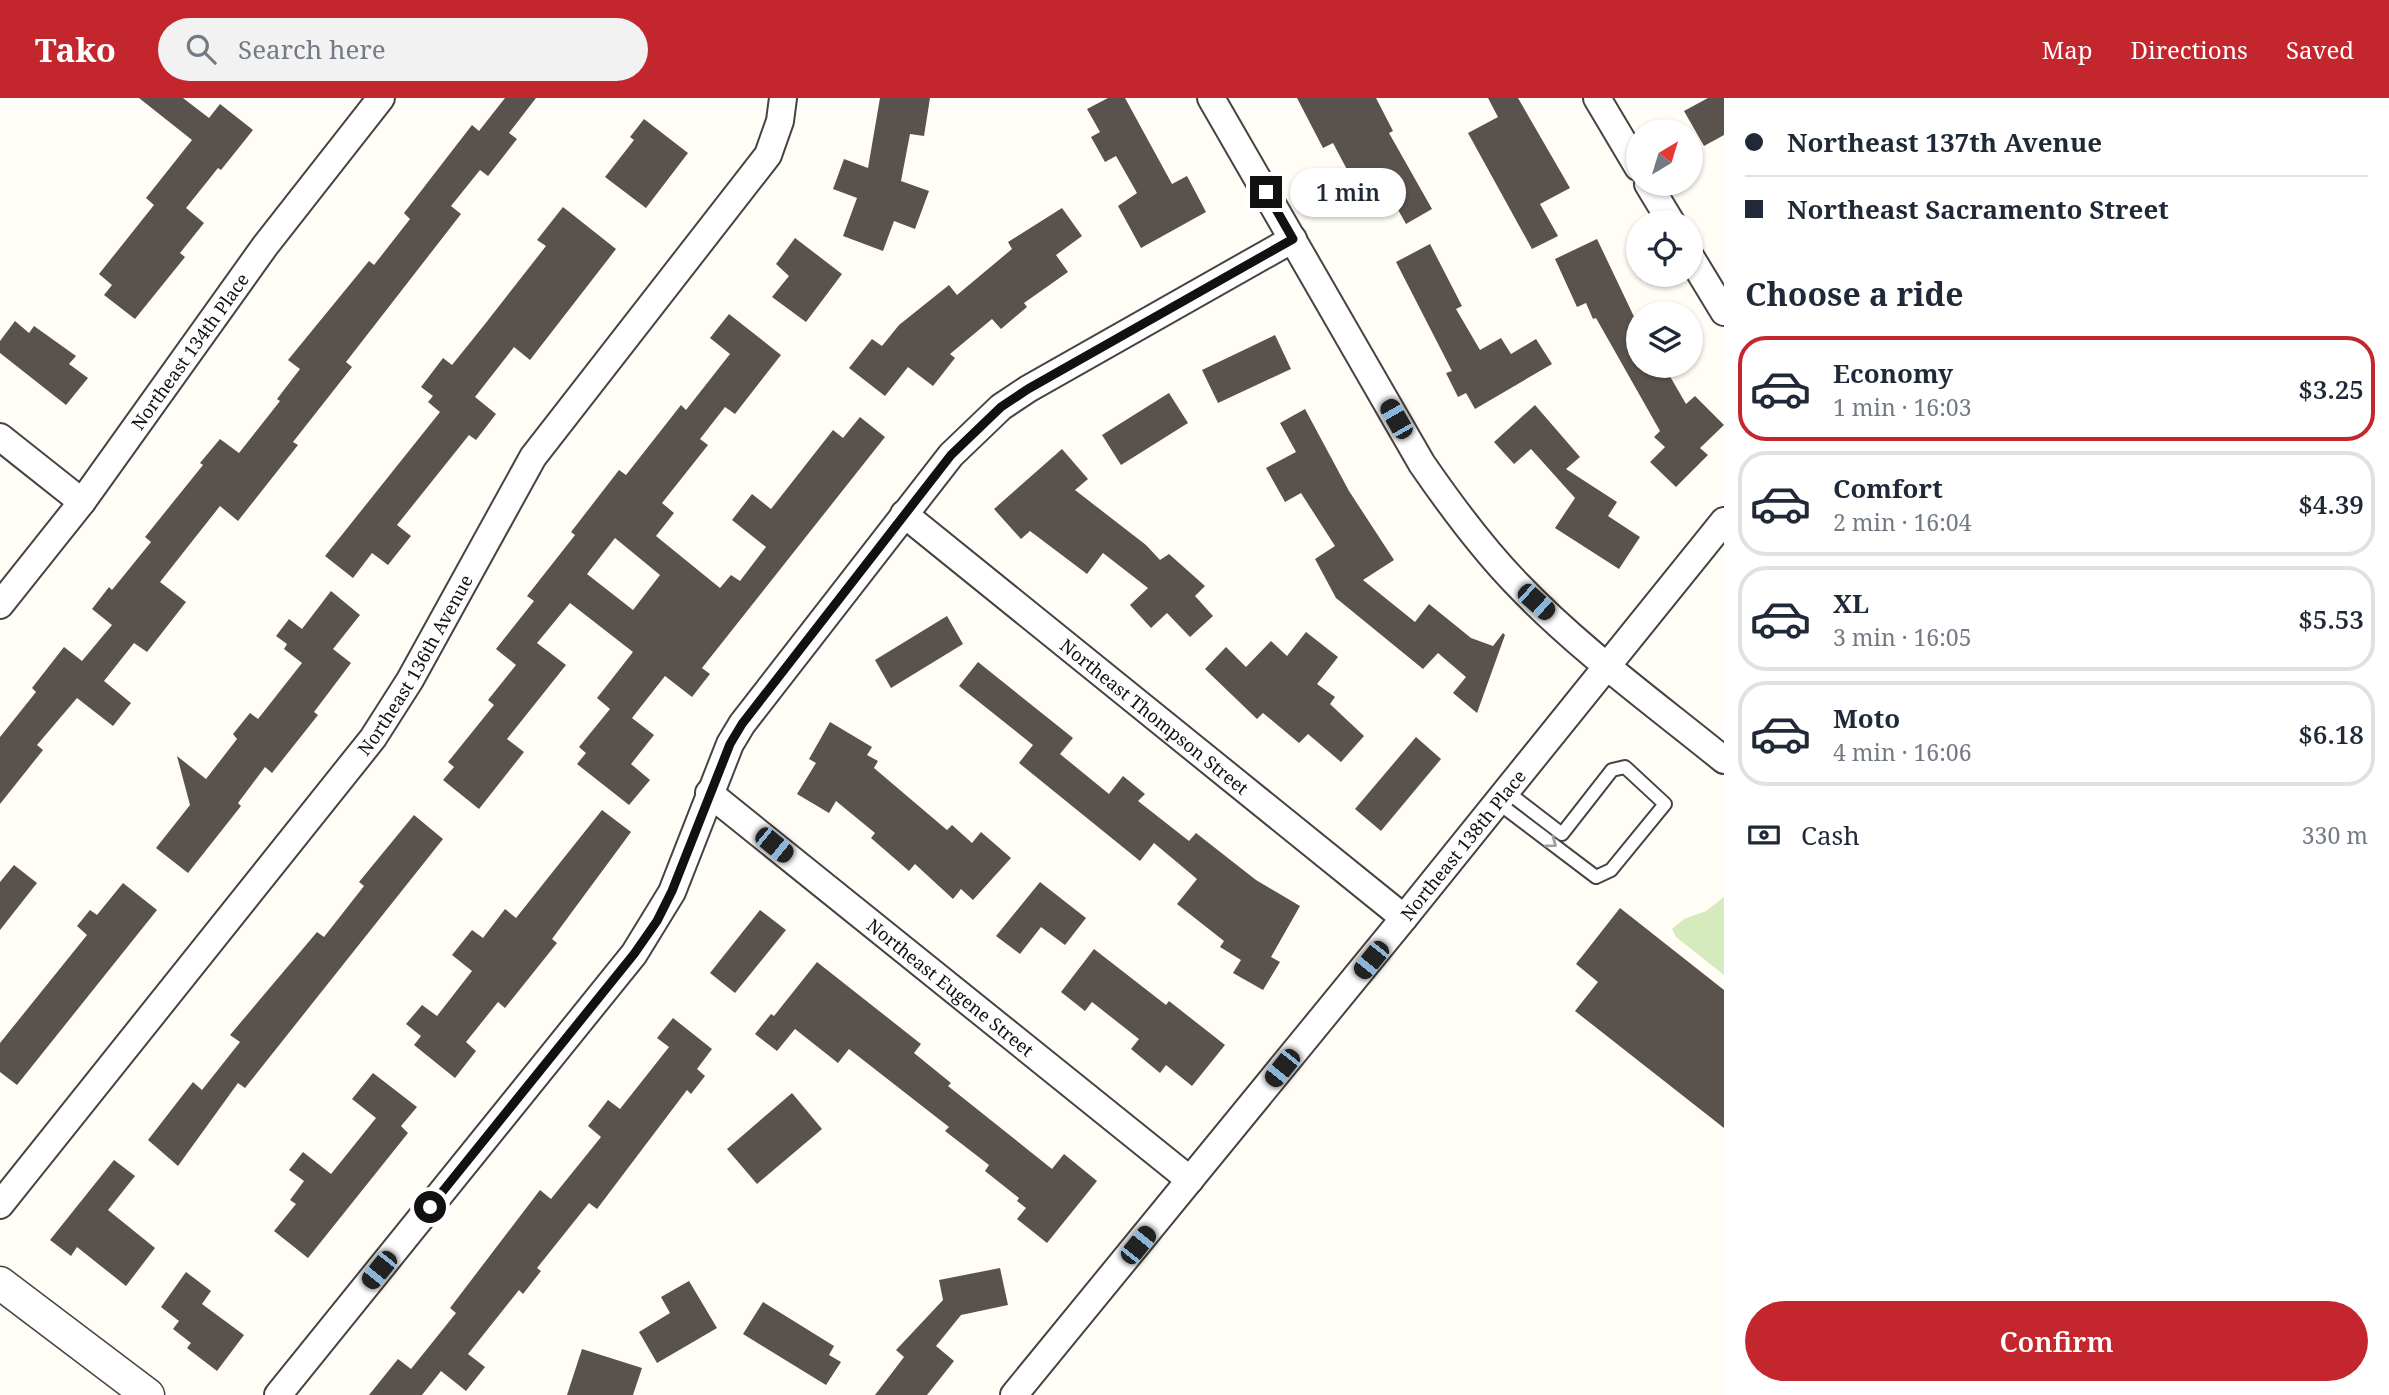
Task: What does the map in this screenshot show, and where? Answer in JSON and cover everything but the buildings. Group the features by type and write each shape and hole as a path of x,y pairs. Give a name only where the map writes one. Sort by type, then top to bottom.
{"street":[{"name":"Northeast 134th Place","path":"0,605 82,502 265,246 381,98"},
{"name":"Northeast 136th Avenue","path":"0,1205 373,738 410,680 533,457 768,155 780,121 783,98"},
{"path":"1211,98 1422,464 1454,510 1519,586 1607,665 1724,760"},
{"path":"1597,98 1626,147"},
{"path":"278,1395 634,954 672,891 709,793 730,744 742,724 951,455 1001,407 1293,239"},
{"path":"1703,277 1724,312"},
{"path":"0,437 82,502"},
{"name":"Northeast Thompson Street","path":"904,514 1404,918"},
{"name":"Northeast 138th Place","path":"1014,1395 1724,521"},
{"name":"Northeast Eugene Street","path":"709,793 1190,1180"},
{"path":"0,1283 148,1395"}],"lane":[{"path":"1625,766 1665,804 1611,870 1596,877 1502,796 1562,834 1612,770 1625,766"}],"green space":[{"path":"1724,897 1724,975 1676,937 1672,929 1684,919 1706,911"}],"route":[{"path":"430,1207 634,954 657,921 672,891 730,744 742,724 951,455 976,427 1028,389 1293,239 1266,192"}]}
